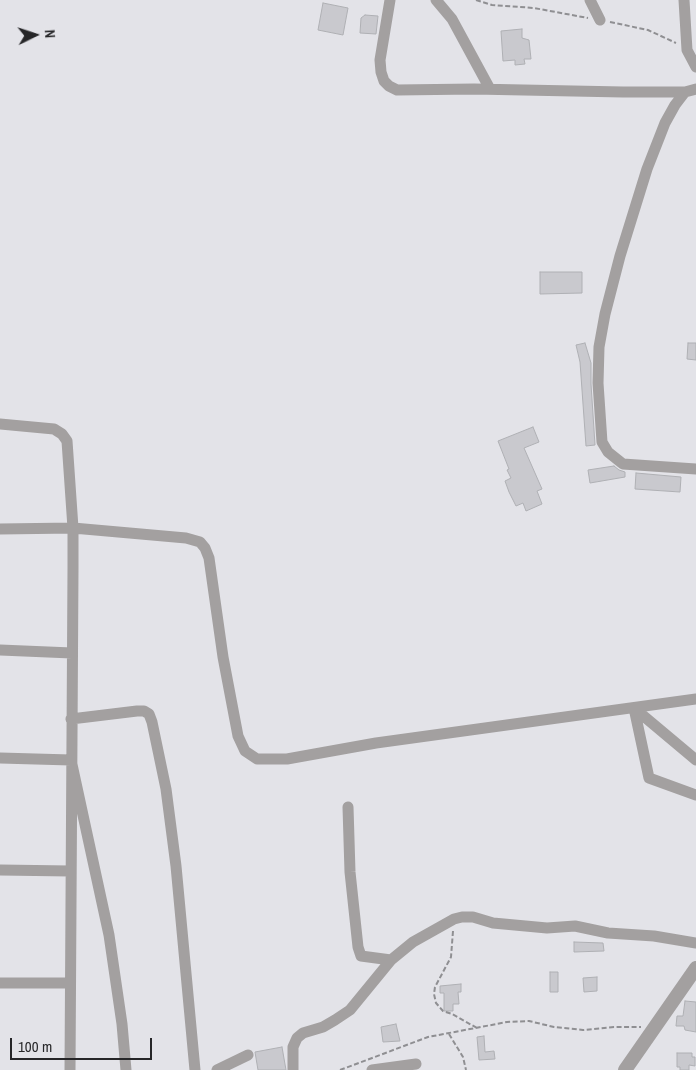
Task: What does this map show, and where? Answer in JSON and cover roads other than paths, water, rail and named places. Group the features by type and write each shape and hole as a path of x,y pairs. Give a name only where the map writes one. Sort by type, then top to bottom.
{"street":[{"path":"390,0 380,60 384,81 397,90 624,92 691,90"},
{"path":"436,0 452,19 490,90"},
{"path":"590,0 600,20"},
{"path":"684,0 687,50 696,67"},
{"path":"691,90 675,105 665,123 647,169 620,256 599,347 598,383 602,442 608,452 623,464 696,469"},
{"path":"0,424 54,429 62,434 66,441 73,528 70,1070"},
{"path":"0,529 73,528 186,538 200,542 205,548 210,566 223,657 238,736 245,751 253,758 288,759 376,743 696,700"},
{"path":"0,650 72,652"},
{"path":"634,708 696,760"},
{"path":"634,708 649,778 696,795"},
{"path":"72,718 137,711 149,714 152,722 166,789 176,866 195,1070"},
{"path":"0,758 71,760"},
{"path":"71,760 109,935 122,1024 126,1070"},
{"path":"348,807 350,872 358,947 361,956 391,960"},
{"path":"0,870 70,871"},
{"path":"293,1070 294,1047 297,1038 303,1033 322,1027 350,1010 391,960 412,942 454,919 467,917 492,923 547,928 575,926 608,933 654,936 696,943"},
{"path":"625,1070 696,968"},
{"path":"0,983 70,983"},
{"path":"216,1070 248,1055"},
{"path":"372,1070 404,1068 416,1064"}]}
